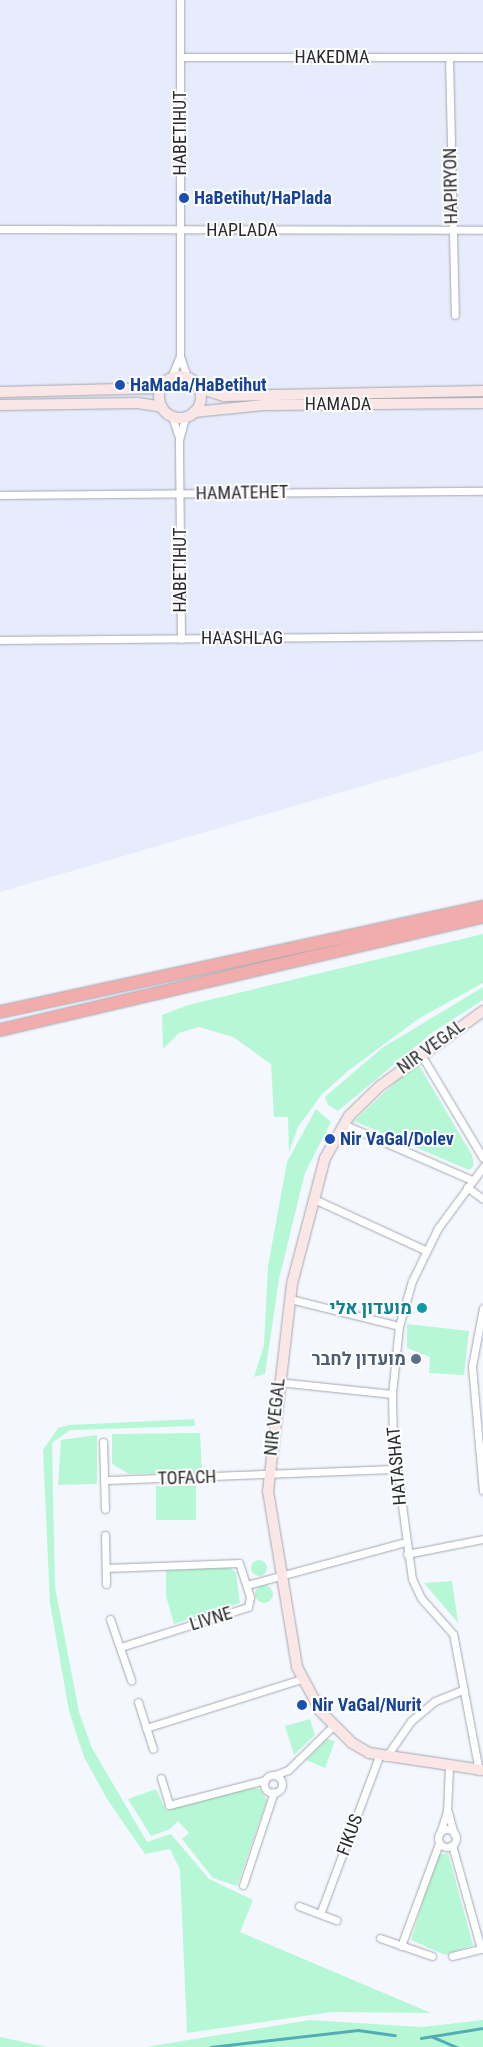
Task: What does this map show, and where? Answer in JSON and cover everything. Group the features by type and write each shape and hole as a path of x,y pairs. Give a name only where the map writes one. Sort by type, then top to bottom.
{"highway":[{"path":"0,1012 483,906"},
{"path":"0,1030 483,917"}],"street":[{"name":"HABETIHUT","path":"180,0 180,356 187,377"},
{"name":"HAKEDMA","path":"180,57 483,57"},
{"name":"HAPIRYON","path":"449,57 455,315"},
{"name":"HAPLADA","path":"0,229 483,230"},
{"name":"HABETIHUT","path":"171,378 180,356"},
{"path":"0,392 161,388 171,378 187,377 199,388 200,401 190,415 172,416 162,407 138,403 0,405"},
{"path":"161,388 162,407"},
{"name":"HAMADA","path":"199,388 224,396 483,391"},
{"name":"HAMADA","path":"190,415 264,405 483,403"},
{"name":"HABETIHUT","path":"179,440 190,415"},
{"name":"HABETIHUT","path":"172,416 179,440 181,639"},
{"name":"HAMATEHET","path":"0,495 483,491"},
{"name":"HAASHLAG","path":"0,640 483,636"},
{"name":"NIR VEGAL","path":"481,1770 449,1768 383,1757 362,1750 333,1726 301,1679 270,1521 269,1476 278,1382 290,1299 325,1158 343,1124 420,1053 483,1011"},
{"path":"420,1053 483,1158"},
{"path":"343,1124 472,1180"},
{"name":"HATASHAT","path":"481,1770 453,1634 417,1591 407,1554 397,1469 392,1394 399,1326 425,1250 467,1187 483,1167"},
{"path":"467,1187 483,1199"},
{"path":"314,1199 425,1250"},
{"path":"290,1299 399,1326"},
{"path":"483,1308 472,1366 483,1491"},
{"path":"278,1382 392,1394"},
{"path":"103,1442 105,1509"},
{"name":"TOFACH","path":"105,1480 269,1476 397,1469"},
{"path":"105,1535 106,1584"},
{"path":"407,1554 483,1539"},
{"name":"LIVNE","path":"120,1647 248,1607 247,1585 280,1579 405,1542"},
{"path":"106,1568 234,1563 243,1566 247,1585"},
{"path":"110,1619 131,1680"},
{"path":"146,1728 301,1679"},
{"name":"FIKUS","path":"320,1914 383,1757 411,1721 435,1701 464,1689"},
{"path":"138,1702 153,1749"},
{"path":"243,1884 274,1792 282,1783 288,1770 333,1726"},
{"path":"449,1768 448,1811 454,1834 452,1845 482,1949 452,1956"},
{"path":"161,1778 169,1805 266,1780 288,1770"},
{"path":"275,1775 282,1783"},
{"path":"266,1780 266,1789 274,1792"},
{"path":"401,1946 440,1843 440,1833 448,1811"},
{"path":"440,1833 448,1830 454,1834"},
{"path":"440,1843 452,1845"},
{"path":"299,1906 336,1920"},
{"path":"380,1938 432,1956"}],"shaded area":[{"path":"0,0 483,0 483,751 0,892"}],"green space":[{"path":"483,934 483,983 418,1019 348,1071 322,1094 298,1127 289,1152 288,1117 274,1117 271,1064 233,1037 199,1027 179,1033 163,1049 162,1015 188,1005"},
{"path":"483,987 483,1000 433,1032 338,1111 328,1105 325,1097 382,1048"},
{"path":"417,1062 472,1155 474,1166 469,1170 354,1121"},
{"path":"316,1109 331,1122 305,1173 279,1279 265,1374 254,1377 264,1345 268,1266 287,1162"},
{"path":"407,1324 469,1331 464,1375 429,1373 430,1357 407,1348"},
{"path":"194,1419 195,1426 70,1430 52,1443 55,1587 79,1712 92,1748 147,1842 171,1834 209,1879 253,1900 240,1932 431,2013 332,2012 187,2033 180,1870 170,1849 145,1854 107,1799 84,1757 69,1711 50,1603 43,1450 58,1428 69,1425"},
{"path":"200,1433 202,1472 129,1474 112,1464 112,1434"},
{"path":"97,1435 97,1484 58,1485 61,1440"},
{"path":"156,1486 196,1486 196,1520 156,1520"},
{"path":"256,1560 262,1560 267,1565 265,1574 256,1576 251,1571 251,1565"},
{"path":"229,1567 236,1573 240,1603 174,1624 166,1596 166,1570"},
{"path":"452,1581 458,1623 424,1583"},
{"path":"264,1585 270,1588 273,1594 270,1600 264,1603 258,1600 255,1594 258,1588"},
{"path":"310,1719 315,1735 294,1755 285,1726"},
{"path":"327,1739 335,1741 325,1768 306,1760"},
{"path":"250,1788 260,1789 267,1800 237,1886 213,1878 182,1839 189,1833 178,1821 170,1829 151,1836 128,1799 156,1789 166,1810"},
{"path":"448,1853 473,1945 445,1955 411,1940 437,1855"},
{"path":"310,2020 422,2027 483,2020 483,2047 146,2047"},
{"path":"0,2037 47,2047 0,2047"}],"waterway":[{"path":"421,2038 483,2028"},
{"path":"211,2047 358,2030 395,2035"},
{"path":"433,2037 457,2047"}],"place":[{"name":"HaBetihut/HaPlada","path":"184,198"},
{"name":"HaMada/HaBetihut","path":"120,385"},
{"name":"Nir VaGal/Dolev","path":"330,1139"},
{"name":"מועדון אלי","path":"422,1308"},
{"name":"מועדון לחבר","path":"416,1359"},
{"name":"Nir VaGal/Nurit","path":"302,1705"}]}
